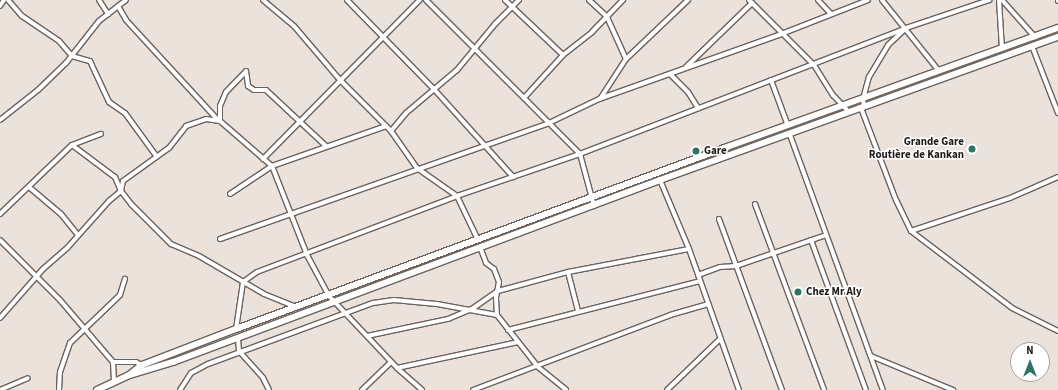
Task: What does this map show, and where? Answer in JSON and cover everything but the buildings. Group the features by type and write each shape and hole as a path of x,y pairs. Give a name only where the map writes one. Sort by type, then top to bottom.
{"main road":[{"path":"97,390 129,375 142,365 236,329 298,308 658,173 1058,28"},
{"path":"129,375 146,372 238,339 480,247 594,207 660,180 790,135 862,107 1058,37"},
{"path":"658,173 660,180"}],"street":[{"path":"0,6 4,0"},
{"path":"8,0 22,16 59,41 72,56 90,61 108,102 125,113 157,157"},
{"path":"99,0 108,14"},
{"path":"0,120 38,90 72,56 99,20 126,0"},
{"path":"263,0 294,26 340,80 391,131 417,168 457,196 478,240"},
{"path":"347,0 382,38 433,88 482,145 513,177"},
{"path":"263,159 420,0"},
{"path":"426,0 580,154 594,207"},
{"path":"505,0 563,54"},
{"path":"391,131 406,113 433,88 457,70 476,49 495,24 519,0"},
{"path":"589,0 607,17 626,60"},
{"path":"524,98 563,54 607,17 623,0"},
{"path":"599,99 626,60 688,0"},
{"path":"818,0 831,14"},
{"path":"220,240 417,168 549,123 599,99 784,33 868,0"},
{"path":"882,0 939,71"},
{"path":"236,329 243,282 257,272 307,255 457,196 580,154 771,80 814,65 906,28 989,0"},
{"path":"1001,0 1035,37"},
{"path":"1001,0 1002,49"},
{"path":"684,68 750,1 784,33 814,65 849,112"},
{"path":"118,6 126,20 220,121 272,166 289,214 307,255 329,296 343,313 391,362 422,390"},
{"path":"906,28 888,45 869,77 862,107 896,200 911,231 1012,308 1058,331"},
{"path":"1032,46 1058,113"},
{"path":"220,121 220,106 226,92 246,71 248,86 254,90 266,90 301,121 326,146"},
{"path":"671,74 688,92 698,108"},
{"path":"771,80 788,127"},
{"path":"0,318 13,301 37,278 43,269 78,236 121,191 123,181 169,148 186,126 206,119 220,121"},
{"path":"230,194 272,166 386,126"},
{"path":"0,214 72,145 101,134"},
{"path":"790,135 883,390"},
{"path":"72,145 115,177 121,191 171,244 199,256 243,282 298,308"},
{"path":"911,231 1010,198 1058,177"},
{"path":"660,180 689,249 738,389"},
{"path":"29,187 60,214 78,236"},
{"path":"755,204 824,390"},
{"path":"719,219 782,390"},
{"path":"698,275 720,267 736,266 826,235"},
{"path":"0,240 85,328 113,362 114,383"},
{"path":"811,240 866,390"},
{"path":"480,247 486,263 494,270 499,282 497,315 538,367 566,390"},
{"path":"367,336 448,319 472,309 498,291 568,272 689,249"},
{"path":"568,272 578,311"},
{"path":"59,390 60,372 70,343 120,295 125,279"},
{"path":"508,330 700,281"},
{"path":"180,390 191,373 239,350 343,313 394,300 472,309 497,315"},
{"path":"473,390 538,367 662,318 708,304"},
{"path":"238,339 239,350 263,378 269,390"},
{"path":"667,390 720,339"},
{"path":"397,368 518,342"},
{"path":"871,356 953,390"},
{"path":"113,362 136,362 142,365 146,372"},
{"path":"362,390 391,362"},
{"path":"0,390 28,378"}],"place":[{"name":"Grande Gare Routière de Kankan","path":"972,149"},
{"name":"Gare","path":"696,151"},
{"name":"Chez Mr Aly","path":"798,292"}]}
